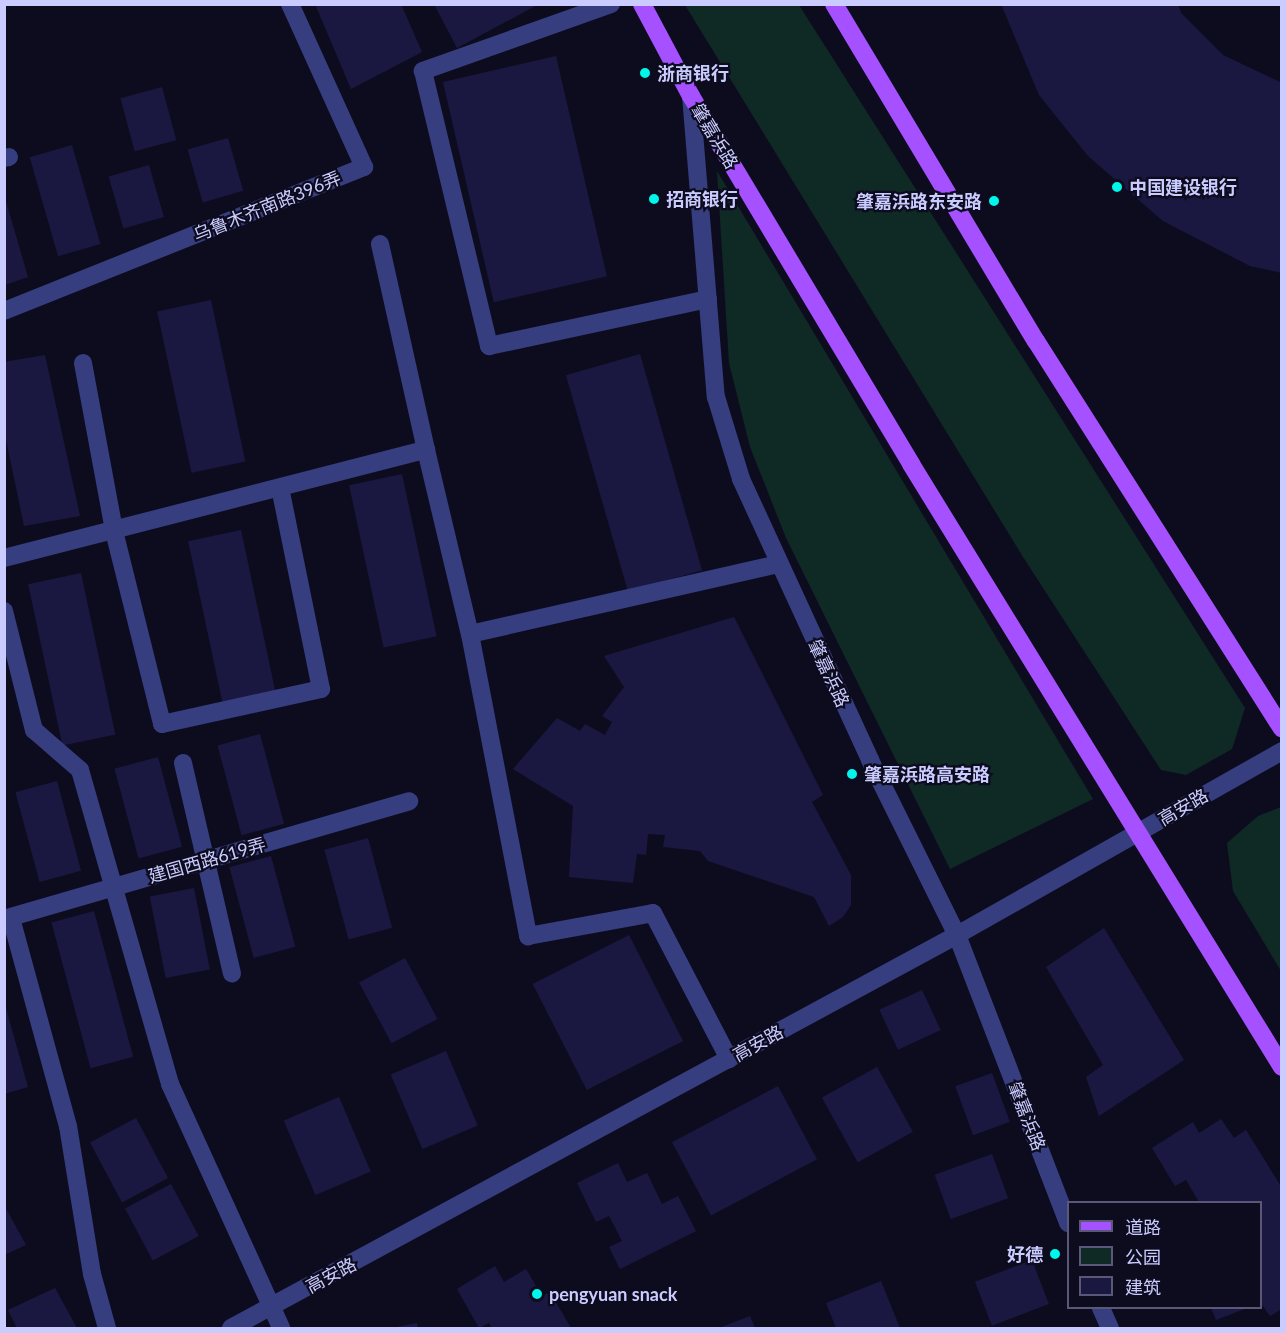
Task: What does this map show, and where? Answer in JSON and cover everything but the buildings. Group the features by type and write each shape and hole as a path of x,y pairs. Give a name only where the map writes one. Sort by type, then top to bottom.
{"main road":[{"name":"肇嘉浜路","path":"642,4 692,96 1136,835 1281,1067"},
{"path":"834,4 1036,341 1281,728"}],"street":[{"name":"乌鲁木齐南路396弄","path":"4,311 364,167 290,4"},
{"path":"611,4 423,71 489,345 708,299"},
{"name":"肇嘉浜路","path":"692,96 716,397 741,479 778,564 957,935 1067,1220"},
{"path":"380,244 470,634 528,936 653,913 729,1059"},
{"path":"83,363 114,531 162,723 321,689 280,488"},
{"path":"4,558 426,450"},
{"path":"470,634 778,564"},
{"path":"4,611 34,730 80,770 170,1084 281,1329"},
{"name":"高安路","path":"231,1329 957,935 1281,751"},
{"path":"183,763 232,973"},
{"name":"建国西路619弄","path":"8,918 409,801"},
{"path":"8,918 68,1126 92,1274 107,1329"},
{"path":"1101,1309 1110,1329"}],"green space":[{"path":"685,5 799,5 1245,708 1232,749 1186,775 1161,770 1023,557"},
{"path":"717,171 1093,799 950,869 786,538 750,447 729,363"},
{"path":"1282,807 1281,971 1233,891 1227,843 1258,816"}],"place":[{"name":"浙商银行","path":"645,73"},
{"name":"中国建设银行","path":"1117,187"},
{"name":"招商银行","path":"654,199"},
{"name":"肇嘉浜路东安路","path":"994,201"},
{"name":"肇嘉浜路高安路","path":"852,774"},
{"name":"好德","path":"1055,1254"},
{"name":"pengyuan snack","path":"537,1294"}]}
